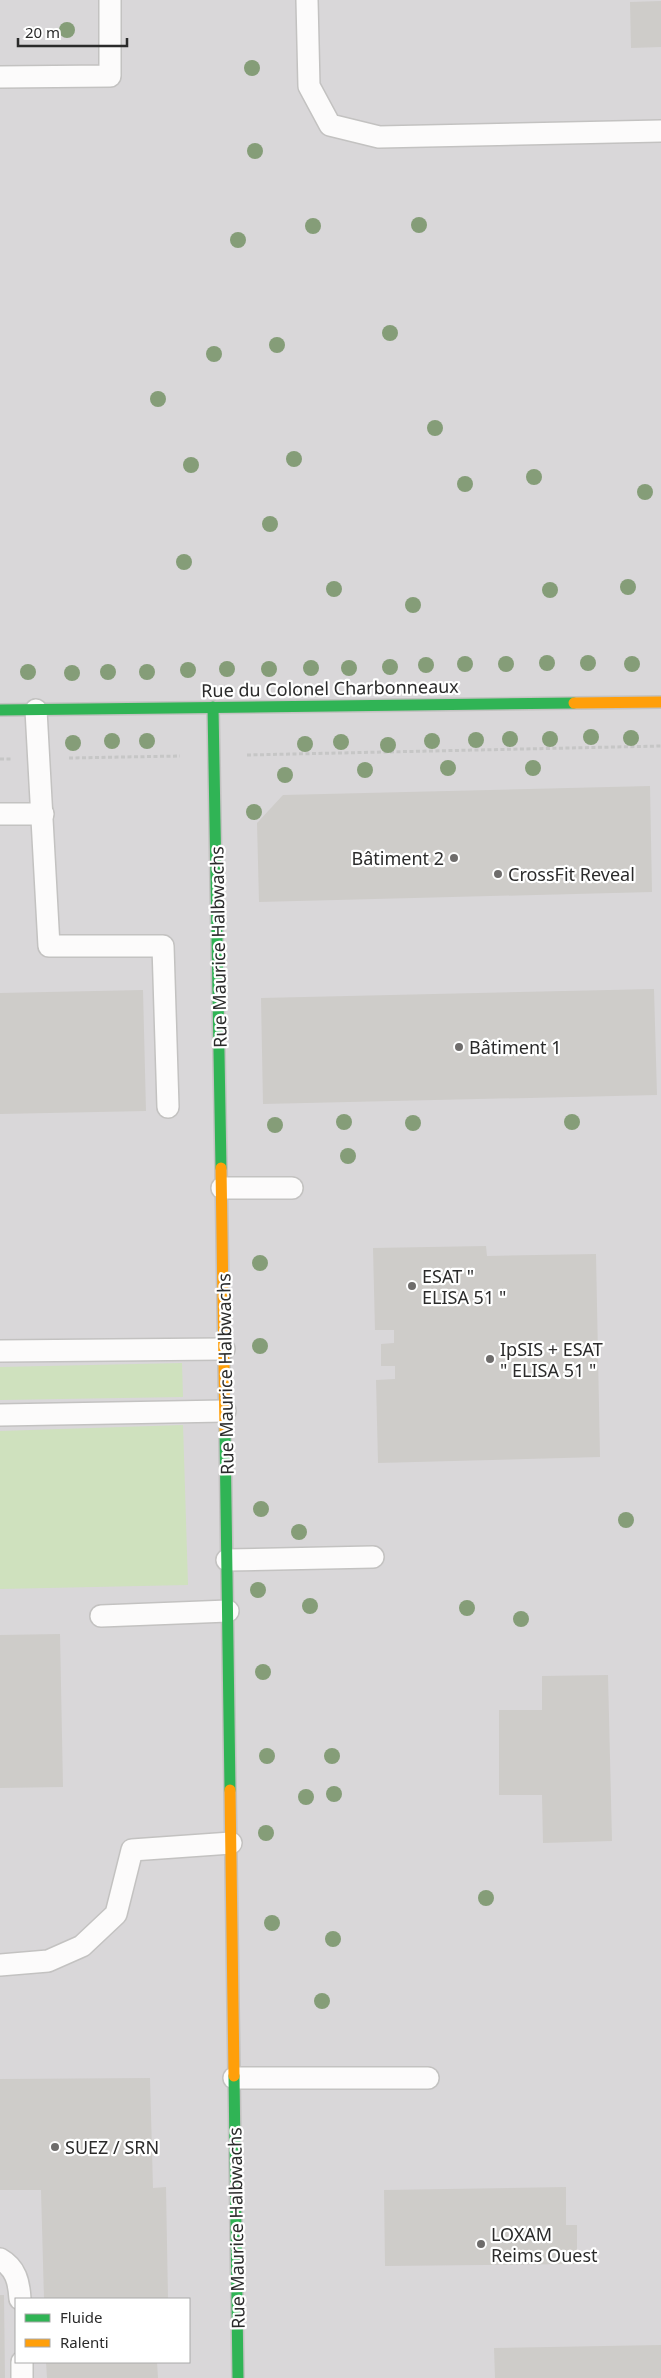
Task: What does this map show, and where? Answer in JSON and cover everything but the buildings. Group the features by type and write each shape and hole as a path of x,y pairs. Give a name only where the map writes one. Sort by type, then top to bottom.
{"street":[{"name":"Rue du Colonel Charbonneaux","path":"0,710 661,702"},
{"name":"Rue Maurice Halbwachs","path":"212,707 222,1188 238,2378"}],"lane":[{"path":"0,77 110,76 110,0"},
{"path":"307,0 309,86 330,125 379,137 661,131"},
{"path":"36,710 48,946 163,946 168,1107"},
{"path":"0,814 42,814"},
{"path":"222,1188 292,1188"},
{"path":"0,1352 224,1349"},
{"path":"0,1415 225,1411"},
{"path":"227,1560 373,1557"},
{"path":"101,1616 228,1611"},
{"path":"0,1965 48,1961 82,1946 116,1914 132,1850 231,1843"},
{"path":"234,2078 428,2078"},
{"path":"0,2259 8,2263 19,2281 20,2298"},
{"path":"22,2363 22,2378"}],"path":[{"path":"0,759 661,746"}],"shaded area":[{"path":"0,0 661,0 661,2378 0,2378"}],"green space":[{"path":"182,1363 183,1397 0,1400 0,1367"},
{"path":"183,1425 188,1585 0,1589 0,1431"}],"traffic: fast":[{"path":"0,710 574,703"},
{"path":"213,707 221,1168"},
{"path":"225,1432 230,1790"},
{"path":"234,2076 238,2378"}],"traffic: slow":[{"path":"574,703 661,702"},
{"path":"221,1168 225,1432"},
{"path":"230,1790 234,2076"}],"place":[{"name":"Bâtiment 2","path":"454,858"},
{"name":"CrossFit Reveal","path":"498,874"},
{"name":"Bâtiment 1","path":"459,1047"},
{"name":"ESAT \" ELISA 51 \"","path":"412,1286"},
{"name":"IpSIS + ESAT \" ELISA 51 \"","path":"490,1359"},
{"name":"SUEZ / SRN","path":"55,2147"},
{"name":"LOXAM Reims Ouest","path":"481,2244"}]}
